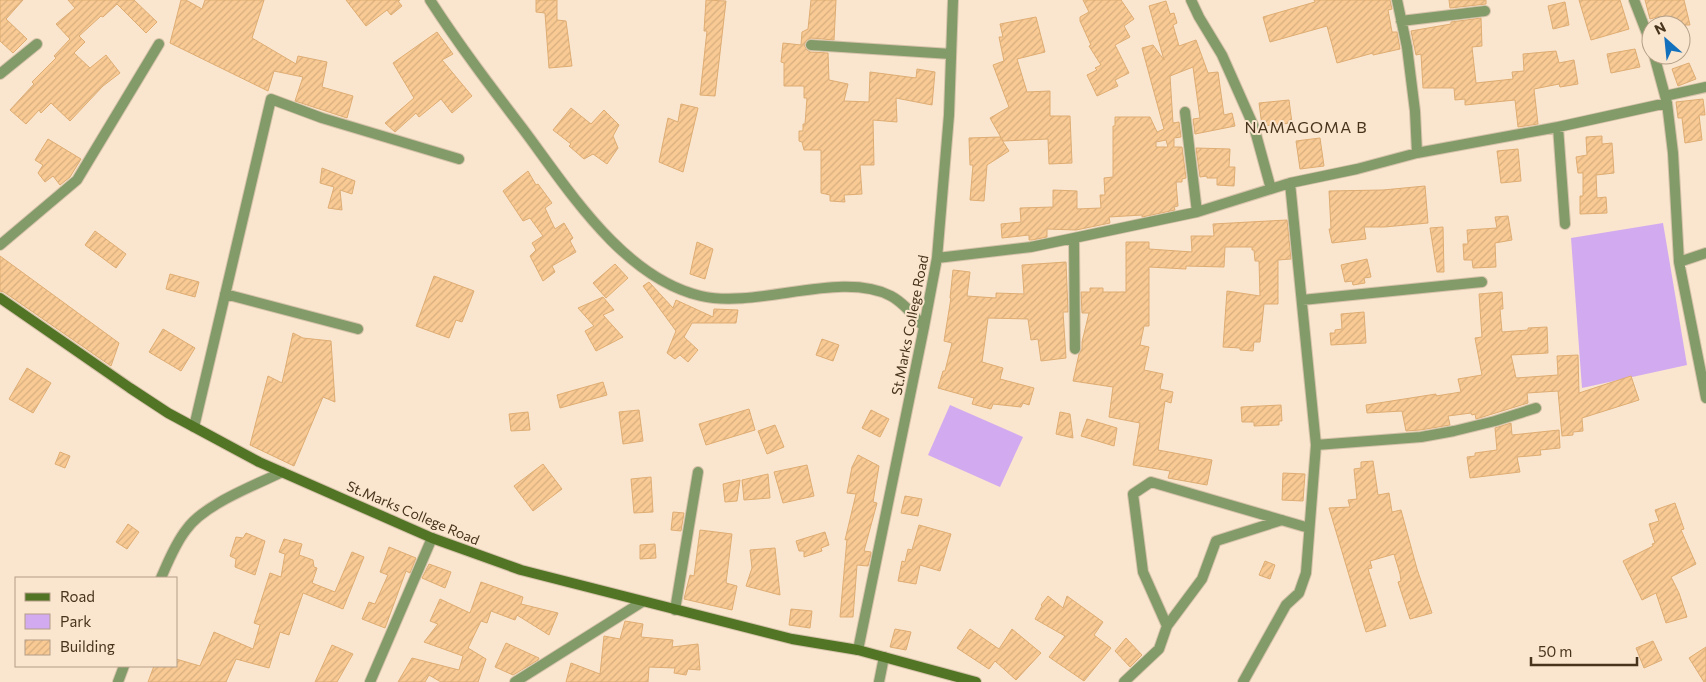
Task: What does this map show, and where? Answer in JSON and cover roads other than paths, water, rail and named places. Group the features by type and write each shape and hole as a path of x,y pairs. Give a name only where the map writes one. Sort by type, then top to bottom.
{"main road":[{"name":"St.Marks College Road","path":"2,303 168,413 259,462 432,538 521,570 792,639 858,650 976,682"}],"street":[{"path":"430,0 454,37 590,220 634,262 658,278 681,290 701,296 725,298 758,297 838,287 860,287 891,296 902,304 924,327"},
{"name":"St.Marks College Road","path":"858,650 937,258 948,133 953,0"},
{"path":"1191,0 1198,17 1222,55 1254,127 1271,189"},
{"path":"1397,0 1407,47 1415,110 1417,153"},
{"path":"1634,0 1641,18"},
{"path":"1402,22 1485,11"},
{"path":"0,74 37,44"},
{"path":"0,245 77,180 159,44"},
{"path":"811,44 951,54"},
{"path":"1657,65 1666,100 1673,153 1679,262 1706,398"},
{"path":"937,258 1030,248 1197,212 1290,183 1357,169 1417,153 1558,127 1666,100 1706,87"},
{"path":"194,426 271,99 322,118 459,159"},
{"path":"1185,112 1197,212"},
{"path":"1558,127 1565,224"},
{"path":"1243,682 1286,605 1299,593 1306,574 1316,445 1290,183"},
{"path":"1074,238 1075,350"},
{"path":"1679,262 1706,253"},
{"path":"1302,300 1482,282"},
{"path":"225,294 358,329"},
{"path":"1316,445 1421,437 1471,427 1536,408"},
{"path":"161,577 178,541 198,517 217,504 282,472"},
{"path":"675,610 698,472"},
{"path":"1168,626 1143,572 1133,494 1151,482 1309,528"},
{"path":"1124,682 1159,649 1168,626 1202,579 1216,541 1282,520"},
{"path":"370,682 432,538"},
{"path":"515,682 642,602"},
{"path":"879,682 884,657"},
{"path":"118,682 124,667"}],"district":[{"name":"NAMAGOMA B","path":"1306,127"}]}
